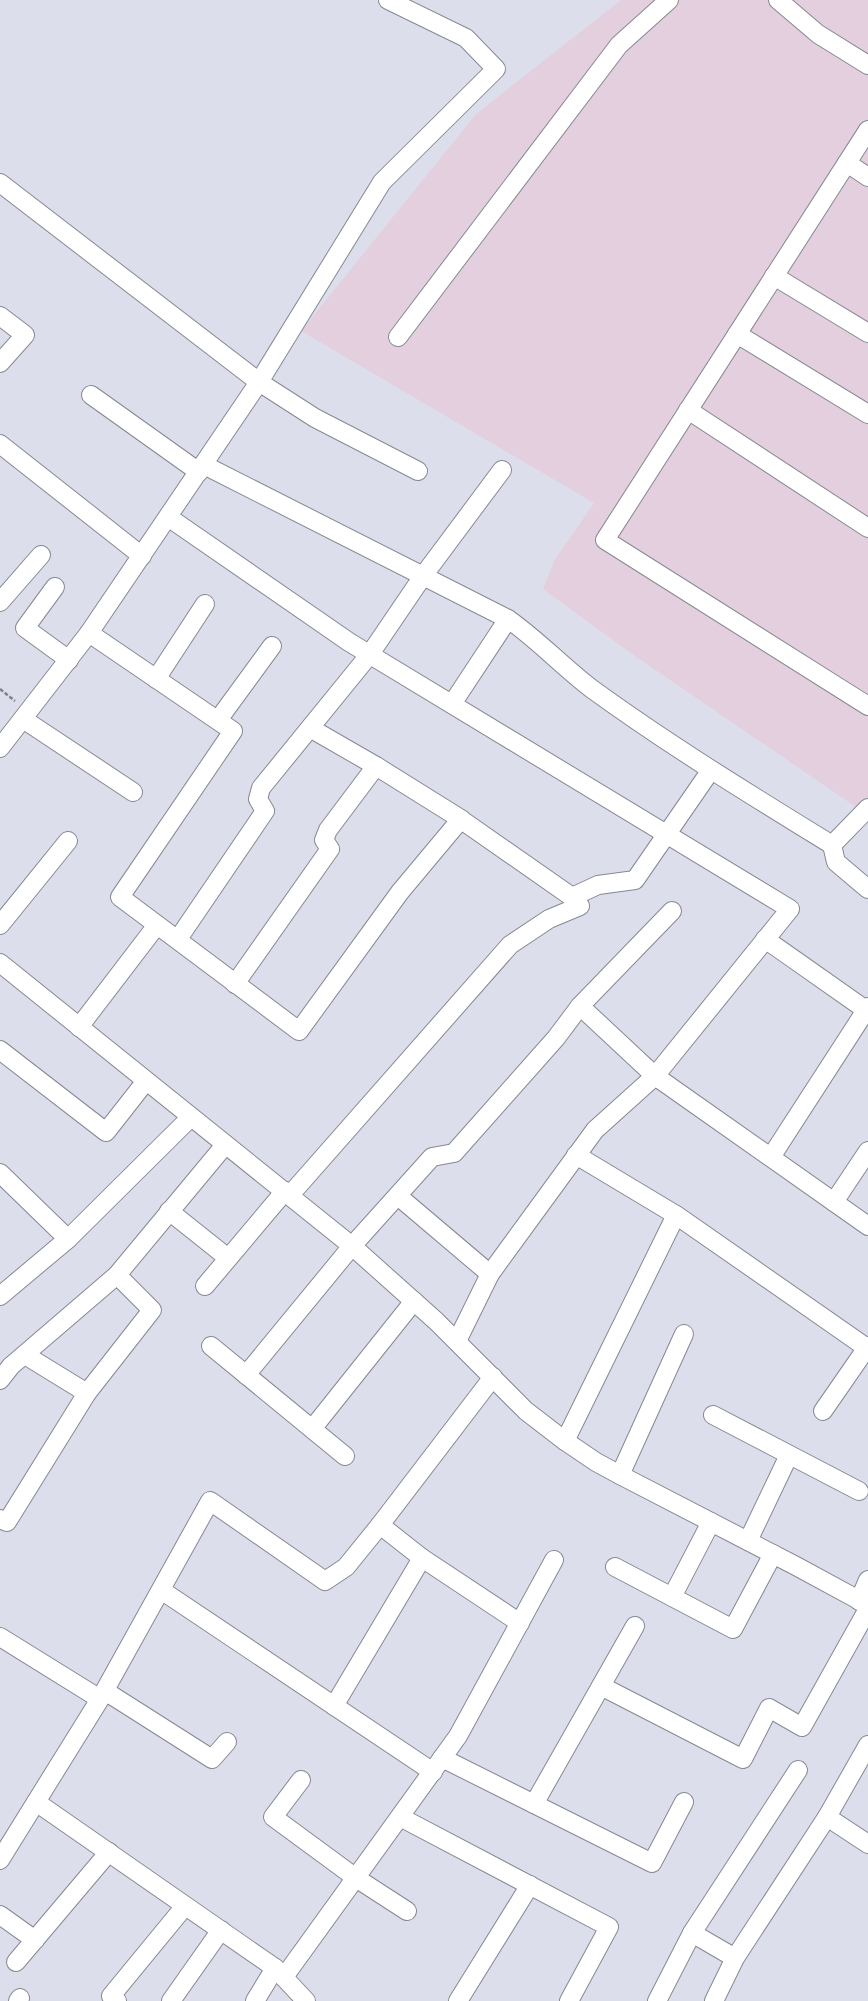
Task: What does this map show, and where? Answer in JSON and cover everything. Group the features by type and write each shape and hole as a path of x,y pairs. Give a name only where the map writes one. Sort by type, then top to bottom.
{"street":[{"path":"0,748 89,633 142,556 259,382 382,182 496,69 466,38 388,0"},
{"path":"398,336 619,45 669,0"},
{"path":"778,0 818,34 868,64"},
{"path":"868,130 605,540 868,706"},
{"path":"847,163 868,177"},
{"path":"0,183 259,382 315,418 418,471"},
{"path":"774,276 868,333"},
{"path":"0,316 25,335 0,363"},
{"path":"737,334 868,414"},
{"path":"91,395 201,468 508,619 526,632 591,688 711,770 832,845 836,862 868,889"},
{"path":"688,410 868,528"},
{"path":"0,444 142,556"},
{"path":"178,939 264,811 258,799 261,788 370,654 423,576 502,470"},
{"path":"168,517 342,637 790,909 655,1076 595,1130 490,1274 457,1342"},
{"path":"0,602 41,555"},
{"path":"55,587 25,628 69,660"},
{"path":"156,679 205,604"},
{"path":"452,704 508,619"},
{"path":"89,633 233,731 120,897 299,1031 400,892 461,819"},
{"path":"218,720 272,646"},
{"path":"23,719 133,792"},
{"path":"205,1286 228,1258 288,1193 510,944 548,919 580,906 572,897 461,819 376,766 310,728"},
{"path":"236,984 330,849 324,840 328,830 376,766"},
{"path":"572,897 598,885 635,880 711,770"},
{"path":"832,845 868,808"},
{"path":"0,925 68,841"},
{"path":"246,1375 352,1246 432,1157 454,1153 556,1038 580,1006 672,911"},
{"path":"79,1027 157,924"},
{"path":"765,939 867,1008 771,1157"},
{"path":"0,963 225,1145 288,1193 352,1246 414,1301 526,1410 566,1441 596,1462 773,1554 865,1605"},
{"path":"580,1006 655,1076 868,1226"},
{"path":"0,1050 106,1132 146,1081"},
{"path":"0,1296 68,1239 190,1117"},
{"path":"0,1380 11,1366 117,1275 225,1145"},
{"path":"834,1202 868,1151"},
{"path":"576,1155 676,1215 867,1347 823,1411"},
{"path":"0,1173 68,1239"},
{"path":"398,1196 490,1274"},
{"path":"170,1212 228,1258"},
{"path":"566,1441 676,1215"},
{"path":"0,1519 8,1522 87,1393 152,1310 117,1275"},
{"path":"312,1429 414,1301"},
{"path":"620,1475 684,1334"},
{"path":"211,1346 345,1456"},
{"path":"25,1355 87,1393"},
{"path":"0,1860 102,1695 210,1501 325,1581 346,1567 493,1377"},
{"path":"713,1414 859,1491"},
{"path":"748,1541 789,1455"},
{"path":"672,1597 711,1522"},
{"path":"380,1525 422,1558 520,1623"},
{"path":"615,1567 733,1629 773,1554"},
{"path":"334,1706 422,1558"},
{"path":"254,2001 279,1973 356,1878 458,1736 554,1560"},
{"path":"601,1686 743,1759 769,1708 802,1727 865,1605 868,1580"},
{"path":"161,1590 334,1706 438,1765 534,1804 652,1863 684,1802"},
{"path":"534,1804 635,1626"},
{"path":"0,1637 212,1759 227,1742"},
{"path":"714,2001 735,1958 827,1817 868,1745"},
{"path":"657,2001 692,1933 798,1770"},
{"path":"301,1780 274,1818 356,1878 407,1911"},
{"path":"36,1802 221,1930 279,1973 306,2001"},
{"path":"827,1817 868,1844"},
{"path":"400,1818 609,1927 569,2001"},
{"path":"16,1962 109,1852"},
{"path":"458,2001 530,1885"},
{"path":"117,2001 111,1996 185,1906"},
{"path":"0,1915 35,1940"},
{"path":"171,2001 221,1930"},
{"path":"692,1933 735,1958"}],"shaded area":[{"path":"621,0 868,0 868,801 856,807 632,654 543,589 554,561 594,503 301,331 476,114"}]}
